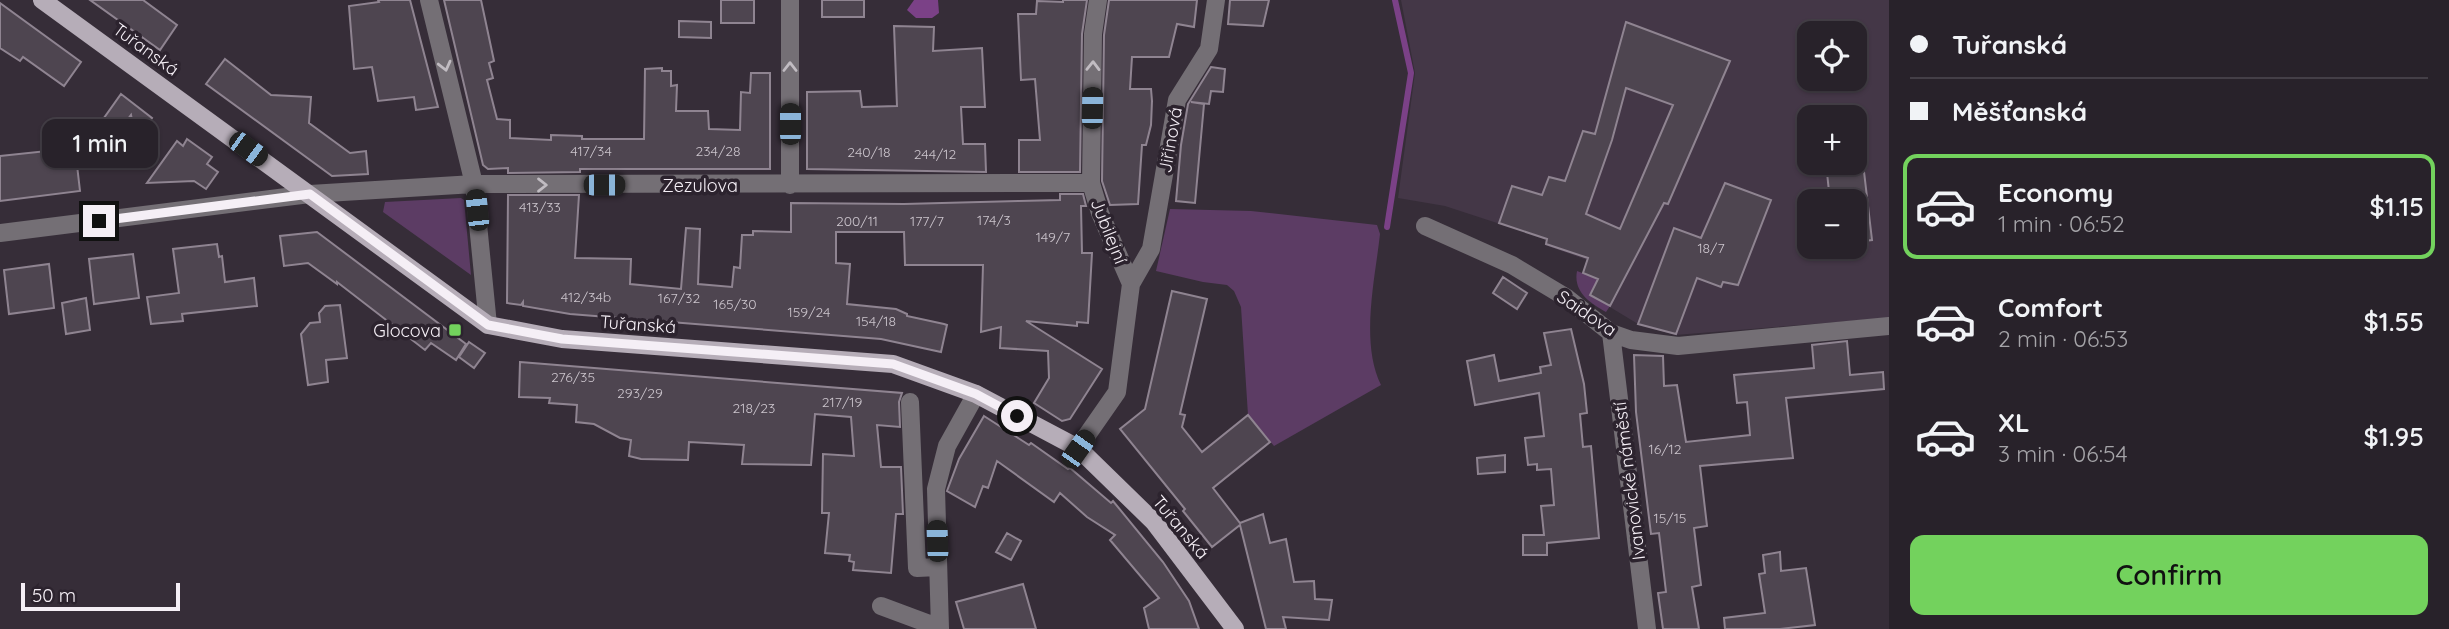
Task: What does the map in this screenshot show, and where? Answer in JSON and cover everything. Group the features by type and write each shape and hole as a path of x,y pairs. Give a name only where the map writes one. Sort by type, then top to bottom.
{"main road":[{"name":"Tuřanská","path":"42,0 488,325 562,339 893,364 976,394 1078,449 1154,522 1235,629"}],"street":[{"path":"429,0 474,184 488,325"},
{"path":"790,0 790,185"},
{"name":"Jubilejní","path":"1078,449 1117,392 1131,284 1100,213 1091,183 1093,34 1098,0"},
{"name":"Jiřinová","path":"1131,284 1151,250 1177,100 1209,49 1216,0"},
{"name":"Zezulova","path":"0,233 310,194 474,184 1091,183"},
{"name":"Saidova","path":"1425,226 1512,265 1567,298 1611,333 1631,340 1678,346 1889,326"},
{"name":"Ivanovické náměstí","path":"1611,333 1647,629"},
{"path":"881,606 940,628 936,489 947,446 976,394"},
{"path":"910,402 916,568 938,568"}],"shaded area":[{"path":"914,0 938,0 939,13 932,18 916,18 907,10"},
{"path":"1401,0 1889,0 1889,318 1675,335 1638,324 1590,295 1587,260 1545,245 1546,239 1445,206 1398,198 1415,73"},
{"path":"464,200 471,275 383,212 385,202"},
{"path":"1170,209 1251,211 1377,225 1380,234 1370,330 1371,350 1381,385 1274,446 1248,415 1241,307 1234,291 1227,285 1156,271"},
{"path":"1577,271 1598,279 1590,295 1610,306 1606,312 1589,301 1580,291"}],"building":[{"path":"90,0 143,0 177,25 160,50"},
{"path":"378,0 410,0 438,107 416,110 414,97 378,101 372,67 354,69 349,6 379,2"},
{"path":"444,0 481,0 494,61 489,63 493,78 487,80 497,119 510,120 510,138 551,140 551,135 582,136 582,139 644,139 645,69 662,68 662,71 671,71 671,86 677,85 676,111 708,111 709,129 740,130 741,92 750,93 751,73 770,73 770,169 580,169 580,172 508,173 508,168 488,169 483,165"},
{"path":"721,0 754,0 754,23 721,23"},
{"path":"822,0 864,0 864,17 822,17"},
{"path":"1087,0 1082,34 1080,172 1019,172 1019,140 1040,140 1035,79 1021,80 1018,14 1036,14 1037,1"},
{"path":"1109,0 1197,0 1194,27 1177,24 1169,57 1132,57 1130,89 1151,89 1152,101 1151,125 1146,145 1142,145 1138,204 1110,205 1102,181 1104,35"},
{"path":"1230,0 1269,0 1263,26 1228,24"},
{"path":"0,3 81,62 64,86 23,57 20,61 0,48"},
{"path":"679,21 711,22 711,38 679,37"},
{"path":"1626,22 1730,61 1668,204 1664,203 1610,306 1590,295 1598,279 1583,273 1588,258 1546,244 1547,239 1499,223 1512,186 1542,195 1549,177 1565,181 1583,131 1595,134","holes":["1626,88 1673,105 1620,229 1586,214 1612,140"]},
{"path":"894,26 934,27 933,51 982,48 985,107 961,107 963,144 985,144 986,172 807,169 807,92 860,91 862,107 897,106"},
{"path":"225,59 271,95 311,97 309,123 350,153 366,151 368,174 332,176 206,84"},
{"path":"1211,67 1225,69 1223,92 1211,91 1209,104 1191,102 1204,104 1195,203 1176,201 1188,104"},
{"path":"121,94 152,118 136,141 131,115 110,143 94,132"},
{"path":"187,139 212,157 207,164 218,172 206,189 194,181 147,183 177,141 183,146"},
{"path":"75,148 80,191 0,201 0,156"},
{"path":"1827,175 1864,175 1866,189 1829,189"},
{"path":"1725,183 1771,200 1738,285 1723,282 1721,287 1697,278 1676,334 1638,324 1674,228 1701,238"},
{"path":"1060,194 1083,194 1086,206 1081,206 1082,253 1092,253 1088,323 1077,322 1077,326 1026,321 1102,369 1070,419 1062,421 1034,403 1049,378 1048,351 1000,348 1001,327 981,332 983,265 905,265 904,232 836,232 836,263 850,264 847,304 896,309 907,316 947,325 941,352 881,339 570,314 523,306 523,302 521,305 507,303 508,195 579,195 575,258 631,259 630,284 681,289 686,228 700,229 698,284 732,287 734,267 740,268 742,235 753,235 753,231 791,232 791,203 904,204 1060,200"},
{"path":"1867,197 1872,240 1867,241"},
{"path":"317,232 466,344 456,360 431,343 425,350 308,263 284,266 280,236"},
{"path":"217,244 219,257 222,256 225,282 254,278 257,306 182,314 183,321 151,324 147,297 179,293 173,249"},
{"path":"133,254 139,298 94,304 89,259"},
{"path":"49,264 54,308 9,314 4,270"},
{"path":"1503,277 1527,293 1517,309 1493,293"},
{"path":"1172,291 1207,299 1180,414 1185,415 1182,427 1202,452 1248,415 1270,442 1213,488 1240,523 1263,514 1270,543 1286,539 1294,582 1314,581 1315,599 1332,600 1329,620 1283,617 1286,629 1266,629 1240,525 1212,547 1120,429 1145,409"},
{"path":"86,298 90,330 66,334 62,303"},
{"path":"340,305 347,358 326,360 328,382 308,385 301,334 310,323 320,322 319,313 325,306"},
{"path":"1571,329 1584,384 1587,413 1580,414 1583,447 1591,446 1599,538 1547,543 1547,555 1523,555 1523,535 1544,535 1541,506 1554,505 1551,469 1537,470 1537,464 1528,465 1525,438 1544,436 1539,393 1475,405 1467,361 1494,355 1499,381 1541,373 1540,367 1551,365 1544,333"},
{"path":"1847,341 1850,375 1883,372 1884,389 1786,398 1793,458 1700,466 1707,526 1694,528 1701,585 1692,587 1699,629 1663,629 1658,593 1666,592 1659,533 1651,534 1636,412 1634,355 1663,356 1664,386 1677,385 1686,442 1750,435 1747,402 1737,403 1734,375 1814,368 1812,345"},
{"path":"469,342 485,353 474,368 459,357"},
{"path":"520,362 902,393 899,402 900,427 877,425 881,467 901,467 903,514 896,514 891,573 853,570 854,562 849,561 850,555 825,553 829,513 822,513 823,454 854,456 851,417 815,414 811,465 742,464 744,445 689,442 688,460 641,459 629,456 631,440 620,438 594,424 576,422 577,405 549,403 550,398 519,397"},
{"path":"984,416 1070,468 1111,503 1113,501 1163,562 1189,601 1199,629 1149,629 1144,608 1159,598 1110,540 1115,535 1087,517 1060,493 1054,502 997,461 988,488 983,486 975,507 947,491 959,459"},
{"path":"1505,455 1505,472 1478,474 1477,458"},
{"path":"1007,533 1021,541 1011,560 996,552"},
{"path":"1780,552 1781,571 1806,568 1815,625 1780,629 1725,629 1724,618 1765,613 1759,574 1765,573 1763,555"},
{"path":"1023,584 1036,629 964,629 956,602"}],"waterway":[{"path":"1387,227 1411,73 1395,0"}],"place":[{"name":"Glocova","path":"455,330"}],"route":[{"path":"99,221 310,194 488,325 562,339 893,364 976,394 1017,416"}]}
